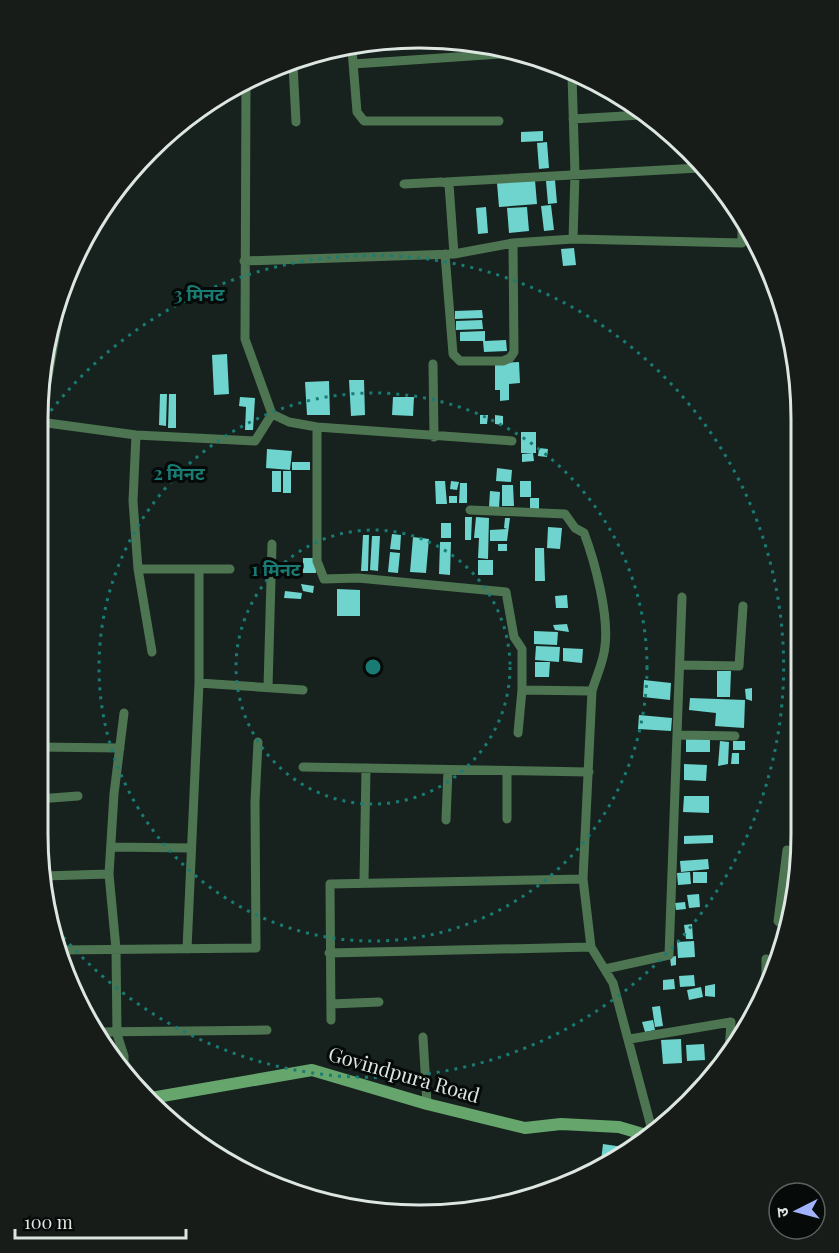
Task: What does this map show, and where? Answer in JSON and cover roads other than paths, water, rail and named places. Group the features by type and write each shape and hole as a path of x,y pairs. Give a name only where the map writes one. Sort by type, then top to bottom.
{"street":[{"path":"352,54 357,112 364,121 499,121"},
{"path":"353,64 490,55"},
{"path":"293,70 296,122"},
{"path":"572,81 575,174 573,239"},
{"path":"246,91 245,339 272,414 290,422 317,427 513,441"},
{"path":"573,119 632,116"},
{"path":"405,184 693,168"},
{"path":"446,182 450,188 449,254 453,354 460,361 503,361 510,358 514,352 513,243"},
{"path":"244,261 449,254 513,243 573,239 742,243 742,236"},
{"path":"433,364 434,437"},
{"path":"48,423 136,435 255,441 272,414"},
{"path":"317,427 317,561 324,579 358,578 506,592 514,637 522,649 522,690 518,732"},
{"path":"136,435 133,501 138,569 152,652"},
{"path":"470,510 565,514 574,528 584,533 596,569 605,646 592,691 583,879 591,946 613,983 630,1039 650,1124"},
{"path":"268,687 272,544"},
{"path":"138,569 230,569"},
{"path":"187,949 199,683 199,570"},
{"path":"605,969 669,955 682,597"},
{"path":"681,665 739,666 743,606"},
{"path":"199,683 303,690"},
{"path":"522,690 592,691"},
{"path":"121,1054 117,1034 116,949 109,874 124,713"},
{"path":"678,735 735,736"},
{"path":"67,950 256,948 255,814 258,742"},
{"path":"48,747 120,748"},
{"path":"303,768 588,772"},
{"path":"364,882 366,768"},
{"path":"446,820 448,770"},
{"path":"507,772 507,819"},
{"path":"48,798 78,796"},
{"path":"111,847 190,848"},
{"path":"780,922 778,921 787,850"},
{"path":"50,876 109,874"},
{"path":"331,1020 330,884 583,879"},
{"path":"329,953 591,946"},
{"path":"766,959 766,967"},
{"path":"331,1004 379,1002"},
{"path":"630,1039 730,1022 729,1038"},
{"path":"107,1033 267,1030"},
{"path":"423,1037 427,1104"},
{"name":"Govindpura Road","path":"158,1097 312,1070 427,1104 525,1128 561,1124 619,1127 639,1133"}]}
